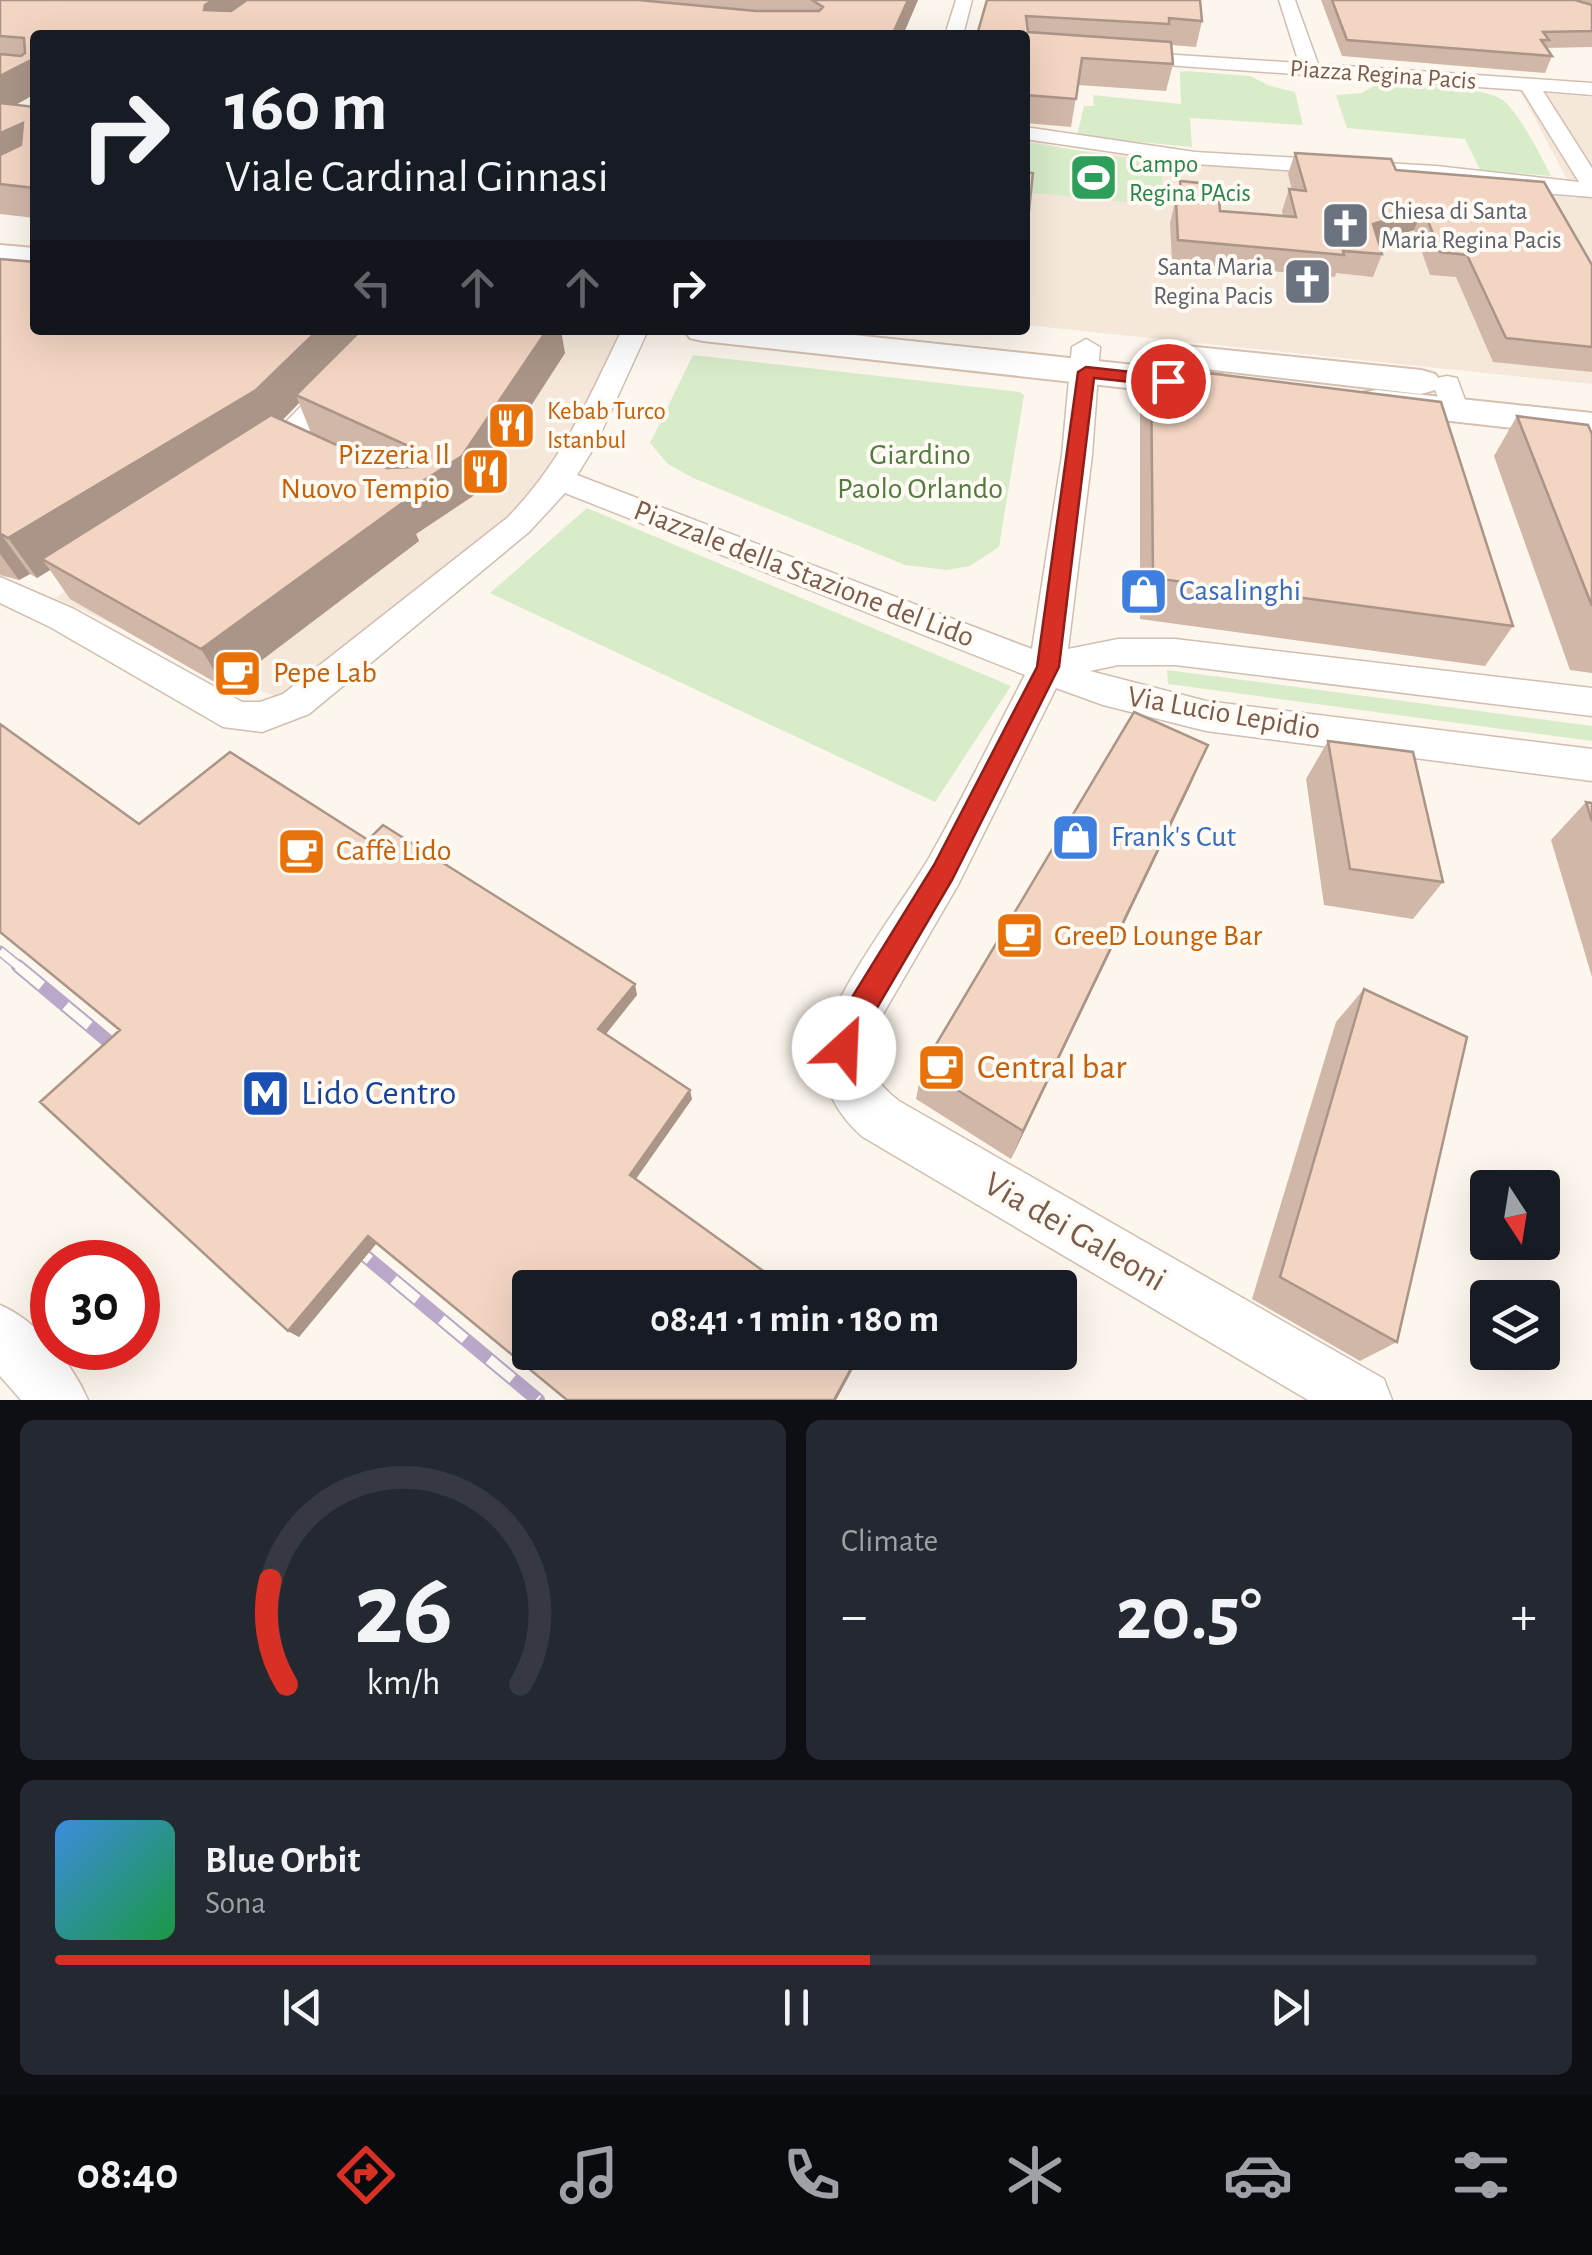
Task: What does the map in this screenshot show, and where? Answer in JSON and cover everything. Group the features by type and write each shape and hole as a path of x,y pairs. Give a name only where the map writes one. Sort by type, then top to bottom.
{"street":[{"path":"955,30 964,0"},
{"path":"1285,0 1310,70"},
{"name":"Piazza Regina Pacis","path":"1030,50 1529,85 1589,85"},
{"path":"1529,85 1592,188"},
{"path":"1030,134 1206,159 1436,173 1491,182 1592,188"},
{"path":"0,231 30,234"},
{"path":"5,270 30,260"},
{"path":"5,270 30,268"},
{"path":"238,470 286,439 385,335"},
{"path":"15,596 236,717 276,714 296,704 518,525 560,480 632,335"},
{"path":"795,335 868,339 1451,398 1592,425"},
{"path":"961,335 1086,360"},
{"path":"1048,667 1086,360"},
{"path":"1451,398 1592,400"},
{"path":"286,439 318,454"},
{"name":"Piazzale della Stazione del Lido","path":"560,480 1048,667"},
{"path":"15,596 62,583"},
{"name":"Via Lucio Lepidio","path":"1048,667 1118,652 1175,652 1592,702"},
{"name":"Via Lucio Lepidio","path":"1048,667 1103,691 1190,714 1592,765"},
{"name":"Via dei Galeoni","path":"1048,667 943,872 851,1025 844,1048 847,1077 871,1112 1363,1400"},
{"path":"0,1333 59,1400"}],"shaded area":[{"name":"Santa Maria Regina Pacis","path":"1520,91 1592,97 1592,384 1030,326 1030,140 1072,150 1577,198"},
{"path":"402,335 620,335 548,474 510,517 280,699 55,598 310,436"}],"green space":[{"path":"1180,72 1250,76 1295,92 1303,125 1190,118 1192,147 1077,136 1084,106 1094,106 1093,95 1181,104"},
{"path":"1375,85 1463,89 1495,96 1519,118 1551,176 1480,170 1465,139 1347,128 1336,95 1362,93"},
{"name":"Campo Regina PAcis","path":"1030,143 1161,164 1164,206 1030,193"},
{"name":"Giardino Paolo Orlando","path":"693,355 1020,392 1024,395 999,547 970,566 947,570 905,565 693,478 668,464 650,443"},
{"path":"587,508 1011,686 935,802 490,593"},
{"path":"1167,670 1592,726 1592,741 1168,684"}],"building":[{"path":"0,0 213,0 204,10 231,11 247,0 638,0 756,11 819,11 823,7 812,0 908,0 894,30 30,30 30,61 0,76 0,54 25,53 24,38 0,36"},
{"path":"987,0 1200,0 1202,21 1169,18 1169,24 1026,16 1028,30 978,30"},
{"path":"1332,0 1575,0 1592,5 1592,31 1543,32 1549,40 1541,40 1552,56 1347,40"},
{"path":"1030,32 1171,42 1173,64 1082,58 1076,99 1030,95"},
{"path":"0,103 30,106 30,187 0,184 0,155 21,145 23,123 0,133"},
{"path":"1295,153 1391,159 1396,170 1544,182 1592,265 1592,347 1506,338 1467,255 1440,252 1423,208 1373,224 1382,254 1343,251 1344,255 1178,240 1176,201 1182,202 1180,181 1218,185 1220,211 1296,217 1289,189 1306,191"},
{"path":"0,259 30,262 30,335 313,335 256,390 8,538 0,534"},
{"path":"356,335 544,335 462,456 398,497 405,501 201,649 42,559 271,415 387,468 414,467 420,458 413,448 296,395"},
{"path":"1151,366 1441,402 1513,626 1153,578"},
{"path":"1517,416 1588,425 1592,434 1592,606"},
{"path":"1134,712 1208,745 1023,1131 922,1068"},
{"path":"0,724 139,824 230,752 368,840 383,825 635,984 598,1029 690,1090 630,1175 762,1270 512,1270 512,1355 368,1236 288,1331 40,1102 120,1030 0,932"},
{"path":"1328,741 1413,752 1443,882 1350,869"},
{"path":"1364,989 1467,1037 1397,1342 1280,1277"},
{"path":"531,1370 850,1370 834,1400 567,1400"}],"railway":[{"path":"0,951 21,968"},
{"path":"18,966 127,1057"},
{"path":"346,1240 538,1400"}],"place":[{"name":"Campo Regina PAcis","path":"1094,178"},
{"name":"Chiesa di Santa Maria Regina Pacis","path":"1346,225"},
{"name":"Santa Maria Regina Pacis","path":"1308,281"},
{"name":"Kebab Turco Istanbul","path":"512,425"},
{"name":"Pizzeria Il Nuovo Tempio","path":"485,472"},
{"name":"Casalinghi","path":"1144,591"},
{"name":"Pepe Lab","path":"238,673"},
{"name":"Frank's Cut","path":"1076,837"},
{"name":"Caffè Lido","path":"301,851"},
{"name":"GreeD Lounge Bar","path":"1019,936"},
{"name":"Central bar","path":"942,1067"},
{"name":"Lido Centro","path":"266,1093"}],"route":[{"path":"844,1048 851,1025 892,963 943,872 1048,667 1086,372 1168,381"}]}
